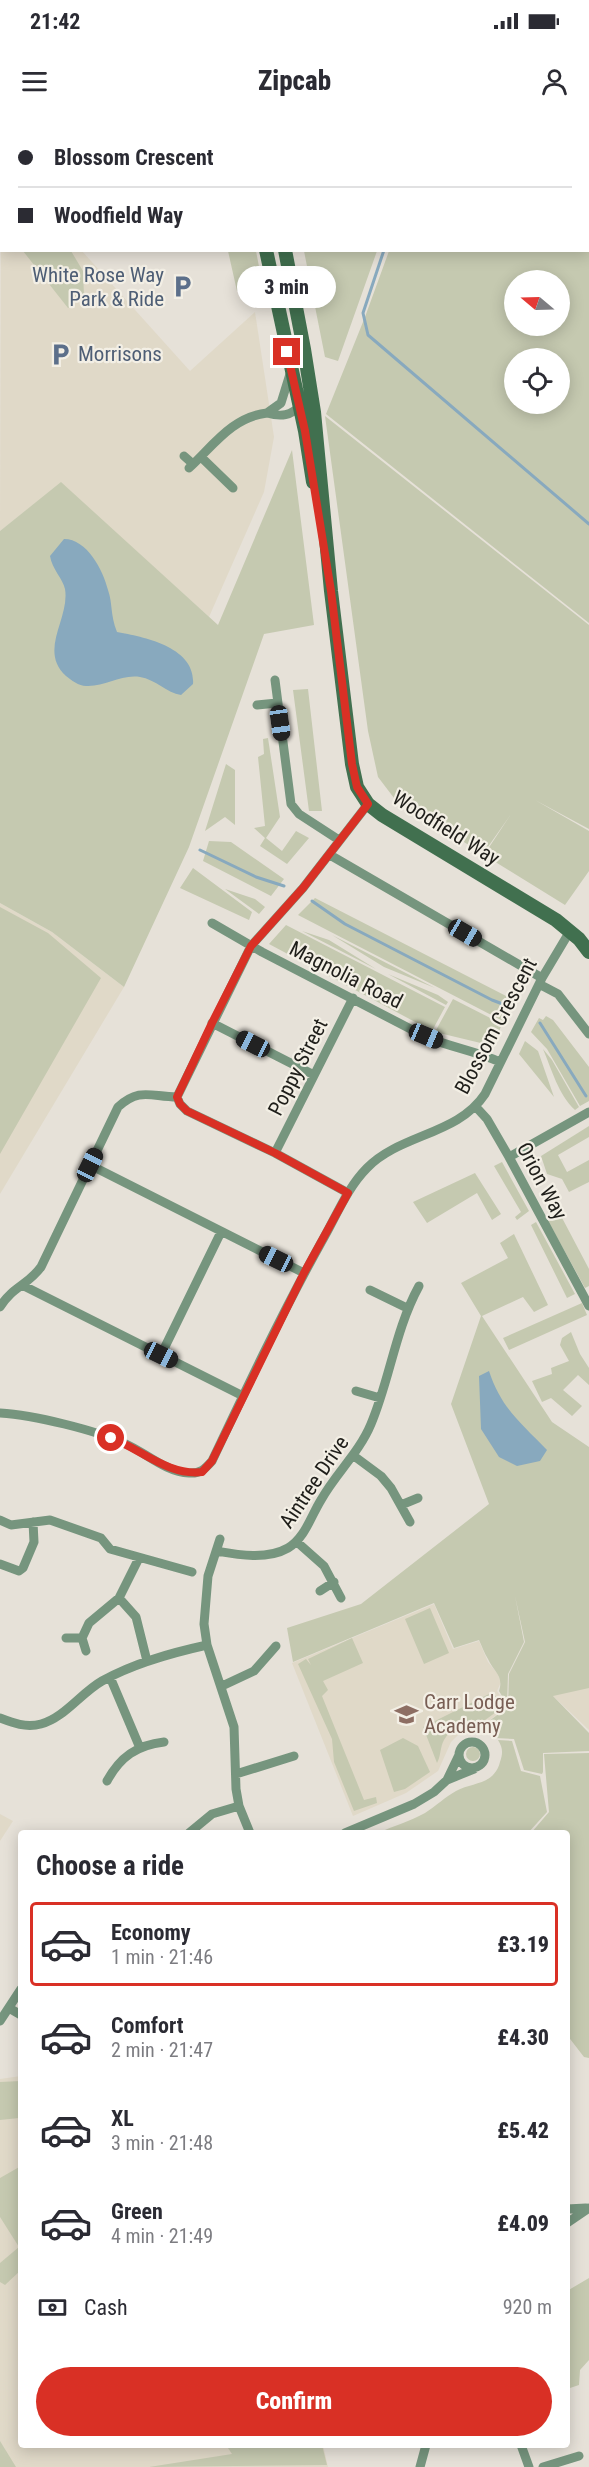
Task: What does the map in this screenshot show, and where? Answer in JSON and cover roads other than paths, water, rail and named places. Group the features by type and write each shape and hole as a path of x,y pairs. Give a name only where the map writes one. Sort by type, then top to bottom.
{"street":[{"name":"Woodfield Way","path":"266,252 300,407 331,591 352,764 357,787 368,804 382,815 556,920 570,931 589,952"},
{"name":"Woodfield Way","path":"285,252 309,381 327,532 331,591"},
{"name":"Woodfield Way","path":"267,413 281,403 291,370"},
{"name":"Woodfield Way","path":"300,407 307,393 309,381"},
{"path":"184,456 191,466 237,423 250,416 267,413 285,416 300,407"},
{"path":"201,457 233,488"},
{"path":"275,680 291,804 299,814 339,840"},
{"path":"257,705 277,703"},
{"path":"348,1193 275,1153 187,1111 177,1097 251,946 330,855 368,804"},
{"path":"330,855 540,981 558,994 589,1034"},
{"name":"Magnolia Road","path":"212,923 251,946 426,1036 479,1052 500,1062"},
{"name":"Blossom Crescent","path":"0,1413 22,1414 96,1434 126,1443 170,1468 188,1473 202,1472 212,1461 304,1273 348,1193 367,1168 386,1152 463,1118 476,1107 540,981 570,931"},
{"name":"Poppy Street","path":"275,1153 353,998"},
{"path":"212,1023 314,1075"},
{"path":"0,1307 6,1296 32,1280 42,1267 118,1107 130,1096 143,1094 177,1097"},
{"name":"Orion Way","path":"476,1107 487,1119 509,1157 589,1306"},
{"path":"509,1157 589,1112"},
{"path":"90,1165 304,1273"},
{"path":"161,1355 221,1232"},
{"path":"22,1285 243,1396"},
{"name":"Aintree Drive","path":"216,1551 240,1555 275,1554 297,1542 321,1499 354,1456 372,1423 407,1308 419,1286"},
{"path":"370,1290 407,1308"},
{"path":"356,1391 380,1398"},
{"path":"354,1456 381,1476 410,1522"},
{"path":"401,1505 418,1498"},
{"path":"0,1520 11,1525 50,1521 101,1538 110,1549 192,1572"},
{"path":"0,1564 19,1571 23,1568 34,1542 33,1522"},
{"path":"220,1539 208,1576 204,1602 207,1645 234,1727 239,1806 249,1830"},
{"path":"297,1542 324,1566 341,1598"},
{"path":"86,1652 82,1638 89,1623 118,1598 139,1558"},
{"path":"320,1592 334,1582"},
{"path":"118,1598 136,1617 147,1661"},
{"path":"66,1638 82,1638"},
{"path":"0,1718 28,1726 42,1724 110,1677 147,1661 207,1645"},
{"path":"222,1686 254,1671 276,1646"},
{"path":"110,1677 140,1748"},
{"path":"107,1781 116,1765 130,1752 164,1742"},
{"path":"352,1830 414,1804 434,1792 447,1780 474,1769 483,1763 486,1751 483,1746 478,1742 467,1742 462,1745 447,1780"},
{"path":"459,1755 463,1765 474,1769"},
{"path":"236,1774 294,1756"},
{"path":"193,1830 212,1814 239,1806"},
{"path":"0,2021 18,1994"},
{"path":"9,2008 18,2013"},
{"path":"570,2209 589,2208"},
{"path":"570,2221 589,2208"},
{"path":"420,2467 425,2448"},
{"path":"522,2448 529,2467"},
{"path":"543,2467 574,2460"}],"water":[{"path":"64,539 80,544 98,565 110,595 117,632 166,646 186,661 192,671 193,684 181,695 140,677 126,677 100,685 83,686 68,678 58,666 55,645 63,612 65,589 50,556"},
{"path":"489,1371 506,1405 547,1450 540,1461 517,1466 499,1457 481,1429 479,1376"}],"waterway":[{"path":"383,252 363,313 368,335 589,524"},
{"path":"200,850 256,877 284,886"},
{"path":"312,901 345,924 492,1000 508,1006"},
{"path":"540,1023 586,1096"}],"place":[{"name":"White Rose Way Park & Ride","path":"182,287"},
{"name":"Morrisons","path":"60,354"},
{"name":"Carr Lodge Academy","path":"406,1714"}]}
